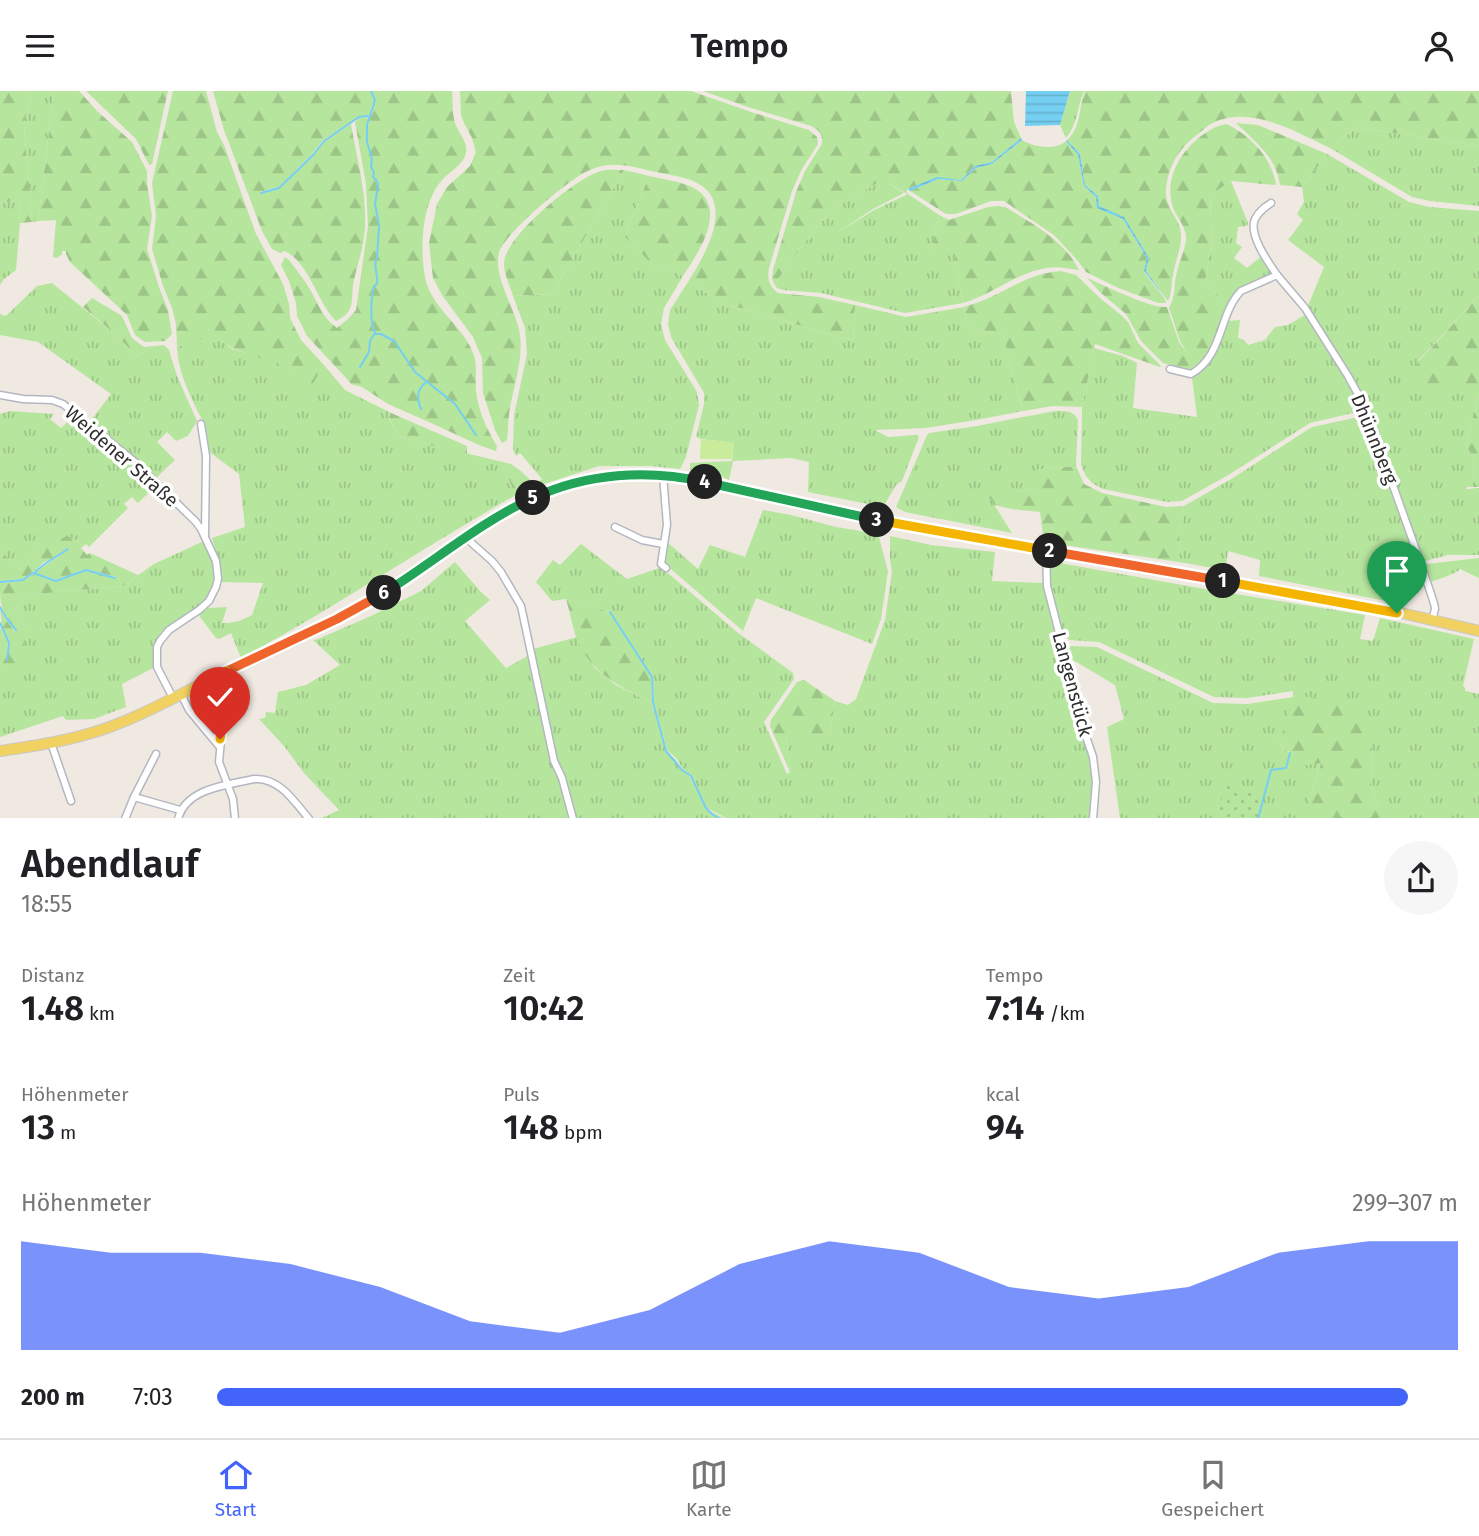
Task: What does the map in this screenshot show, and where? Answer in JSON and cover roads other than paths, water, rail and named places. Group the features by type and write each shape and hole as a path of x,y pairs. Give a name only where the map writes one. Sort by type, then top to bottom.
{"main road":[{"path":"0,751 51,743 101,730 135,717 377,597 507,511 563,486 598,477 686,477 870,519 1270,590 1479,631"}],"street":[{"name":"Dhünnberg","path":"1271,203 1260,211 1253,229 1263,253 1277,275 1308,312 1366,407 1434,602 1432,620"},
{"path":"1170,369 1191,374 1198,370 1220,337 1230,307 1241,291 1277,275"},
{"name":"Weidener Straße","path":"0,395 52,400 63,404 135,462 196,522 217,566 218,579 214,593 205,606 169,630 160,641 157,647 157,667 177,696 219,746"},
{"path":"201,424 206,456 205,538"},
{"path":"663,475 667,525 661,564 666,568"},
{"path":"615,527 642,540 663,544"},
{"path":"466,538 492,561 512,588 521,606 554,761 562,778 573,818"},
{"name":"Langenstück","path":"1046,551 1047,586 1075,704 1093,757 1096,782 1093,818"},
{"name":"Weidener Straße","path":"220,675 225,697 219,762 233,799 235,818"},
{"path":"51,743 71,801"},
{"path":"125,818 134,797 154,765 156,754"},
{"path":"178,818 180,810 198,793 262,778 282,787 309,818"},
{"path":"134,797 180,810"}],"water":[{"path":"1026,91 1070,91 1060,125 1025,126"},
{"path":"1021,138 1022,140 992,164 976,168 962,181 938,179 910,191 908,189 937,177 961,180 975,166 992,162"},
{"path":"1067,140 1080,154 1085,185 1098,196 1099,206 1124,217 1149,258 1146,271 1166,299 1144,271 1147,258 1123,219 1097,208 1096,197 1084,186 1078,155"}],"waterway":[{"path":"371,91 375,100 367,125 367,142 373,177 378,186 375,204 379,225 375,264 377,284 374,286 371,304 374,329 376,334 394,341 415,372 455,404 476,435"},
{"path":"261,193 279,188 324,141 359,117 368,116"},
{"path":"360,367 369,352 370,341 375,333"},
{"path":"421,409 418,394 426,382"},
{"path":"35,572 68,549"},
{"path":"0,582 23,580 33,573 56,581 86,570 115,578"},
{"path":"0,607 16,630"},
{"path":"610,612 652,677 653,702 666,751 682,770 691,776 706,808 718,818"},
{"path":"0,623 9,643 7,660"},
{"path":"1258,818 1271,770 1286,768 1290,753"}]}
